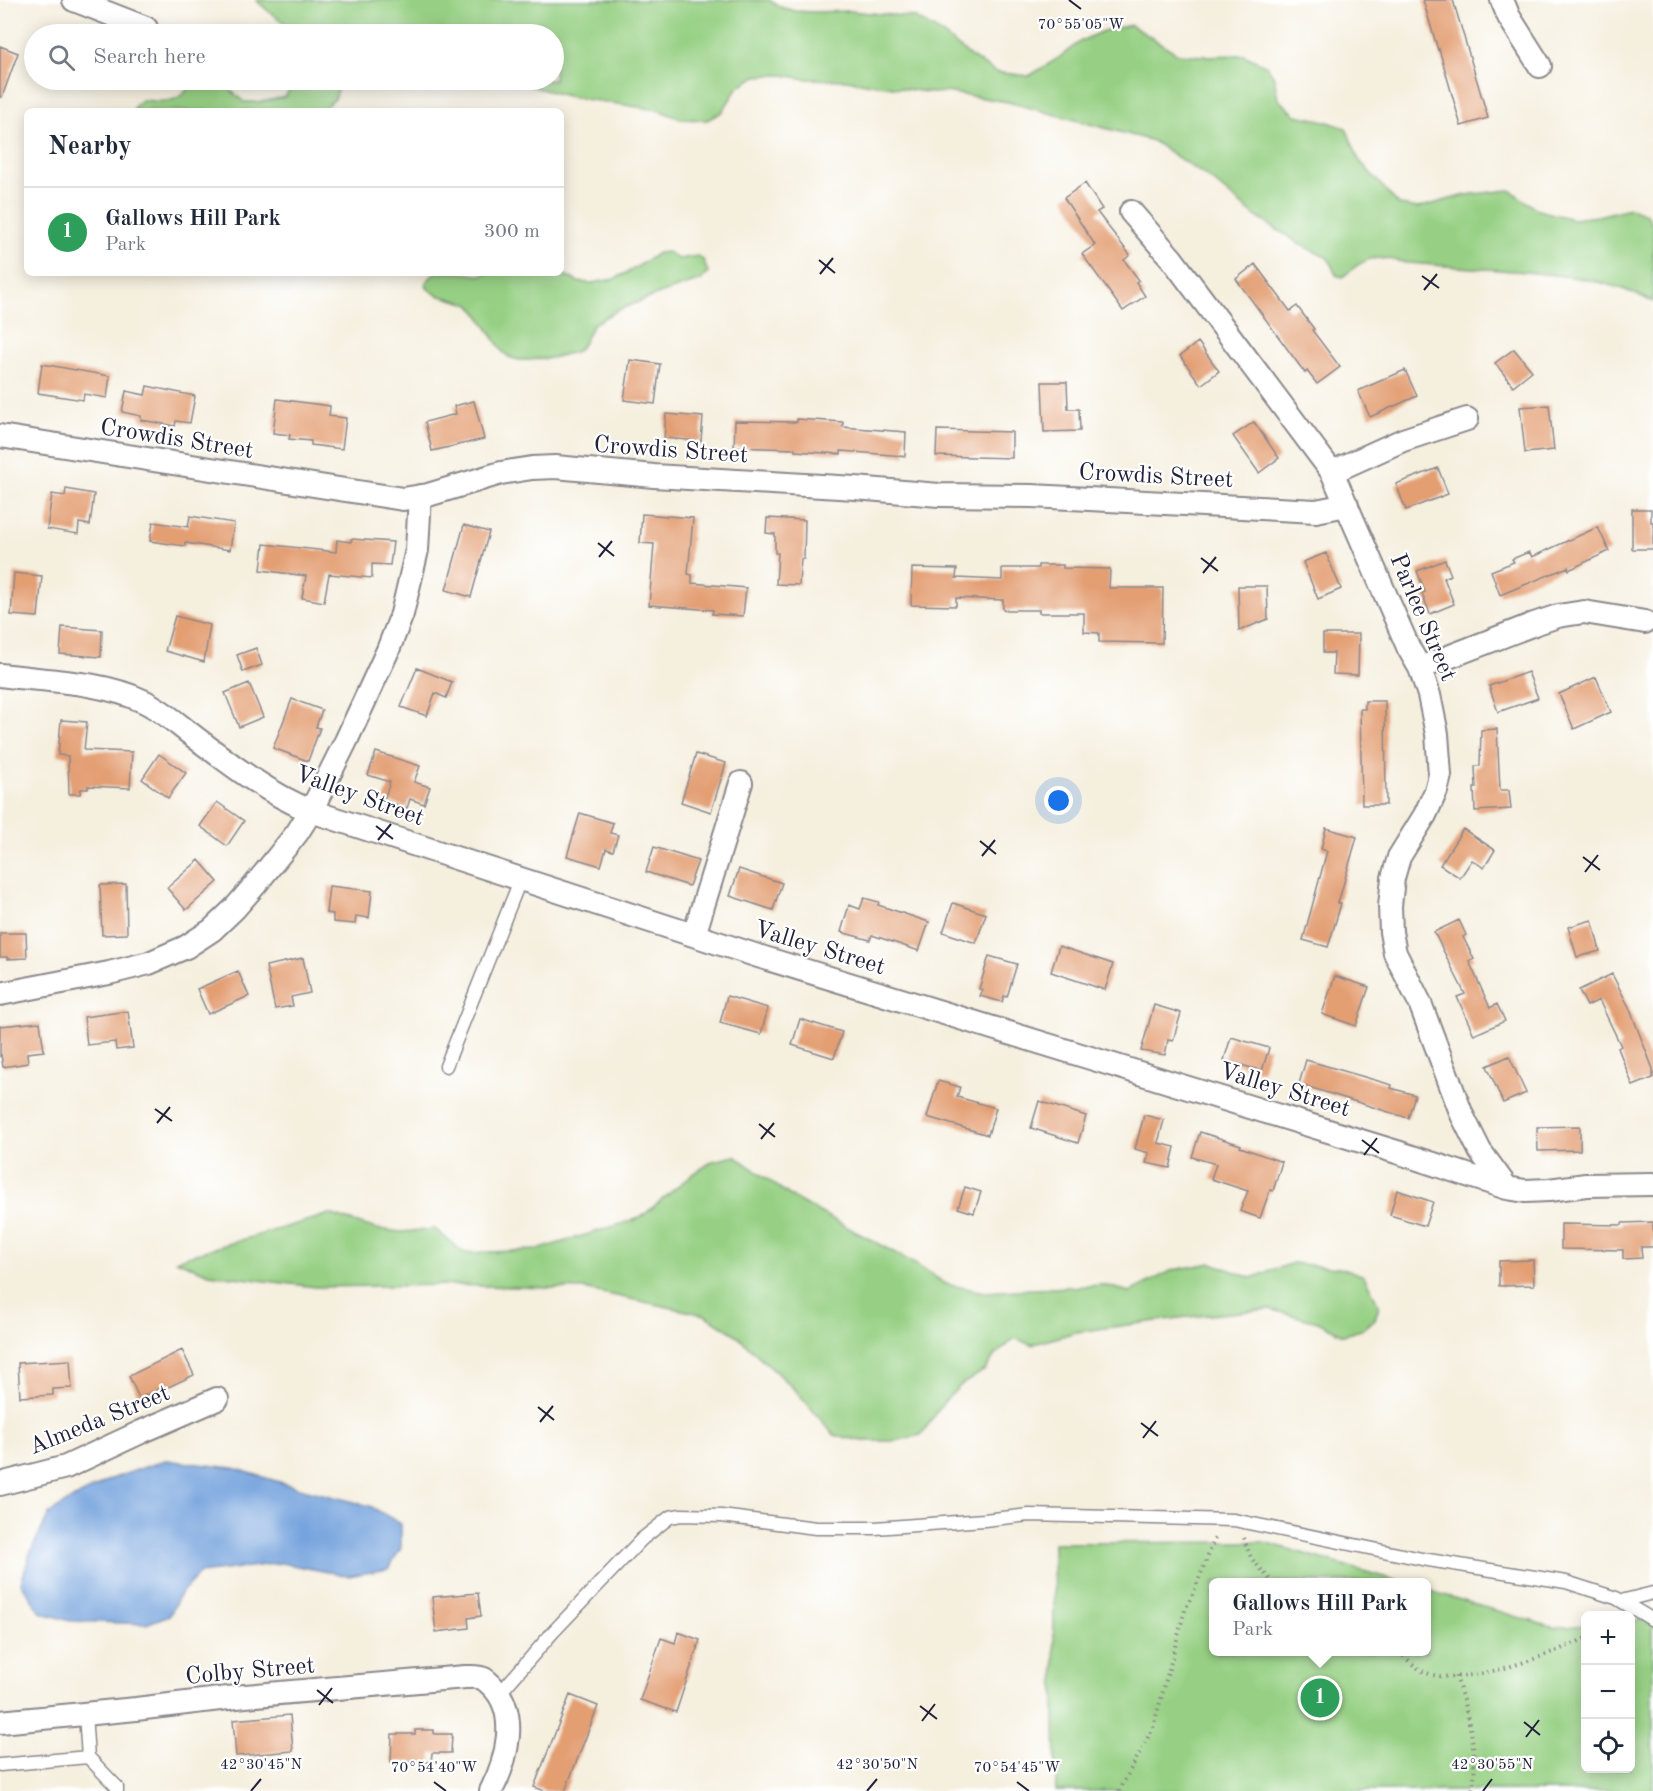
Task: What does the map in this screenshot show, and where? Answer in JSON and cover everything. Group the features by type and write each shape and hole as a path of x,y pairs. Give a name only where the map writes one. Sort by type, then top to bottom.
{"street":[{"path":"74,0 136,24"},
{"path":"1502,0 1509,17 1540,66"},
{"name":"Parlee Street","path":"1131,212 1172,259 1332,472 1409,649 1420,668 1435,725 1440,754 1440,775 1429,807 1399,857 1390,906 1391,932 1395,953 1420,1003 1462,1115 1480,1151 1507,1188"},
{"path":"1332,472 1403,440 1467,419"},
{"name":"Crowdis Street","path":"0,436 403,500 501,473 555,467 939,495 1032,496 1316,511 1347,505"},
{"path":"0,994 149,963 186,947 212,930 235,908 278,857 311,811 388,650 402,614 417,550 420,496"},
{"path":"1420,668 1558,616 1584,612 1645,622"},
{"name":"Valley Street","path":"0,675 108,689 145,702 164,713 243,773 291,802 311,811 694,935 1401,1153 1507,1188 1525,1191 1586,1185 1653,1184"},
{"path":"694,935 741,783"},
{"name":"Almeda Street","path":"0,1484 66,1467 217,1399"},
{"name":"Colby Street","path":"0,1722 245,1696 465,1677 483,1678 500,1694"},
{"path":"491,1791 508,1741 505,1706 500,1694"}],"lane":[{"path":"446,1066 520,878"},
{"path":"500,1694 553,1632 642,1539 670,1517 681,1515 722,1516 816,1528 875,1528 1029,1515 1228,1520 1422,1559 1566,1582 1621,1601 1653,1620"},
{"path":"1621,1601 1653,1593"},
{"path":"85,1714 88,1757 117,1786 117,1791"},
{"path":"0,1765 88,1757"}],"path":[{"path":"1119,1791 1153,1728 1185,1610 1228,1520 1246,1542 1251,1558 1268,1578"},
{"path":"1404,1656 1425,1672 1446,1677 1482,1673 1550,1654 1581,1640"},
{"path":"1456,1676 1474,1740 1475,1764 1472,1791"}],"green space":[{"path":"256,0 769,0 780,7 795,11 850,11 914,17 938,31 995,72 1029,76 1081,41 1103,31 1131,25 1178,54 1244,55 1267,66 1274,77 1278,99 1296,115 1346,128 1359,160 1399,205 1418,208 1465,195 1510,190 1538,210 1573,219 1630,208 1647,214 1653,227 1653,302 1617,287 1578,278 1407,263 1379,258 1359,264 1343,277 1336,275 1328,258 1305,247 1255,216 1209,178 1153,141 1008,102 846,80 770,75 756,76 738,87 722,112 707,120 681,119 658,110 571,97 544,90 564,90 564,24 286,24"},
{"path":"186,90 230,90 244,102 259,102 285,97 289,90 337,90 335,99 324,108 134,108 142,100 171,100"},
{"path":"668,252 678,259 698,256 703,260 708,272 701,280 618,310 593,324 577,351 552,358 519,360 509,357 502,351 477,312 469,304 437,295 427,288 426,282 432,276 564,275 578,282 592,283 614,279 658,253"},
{"path":"735,1156 795,1199 910,1261 946,1284 984,1292 1103,1285 1130,1292 1173,1270 1212,1263 1251,1278 1293,1263 1346,1269 1364,1276 1379,1305 1375,1319 1361,1330 1343,1335 1318,1322 1269,1309 1076,1332 1031,1345 1015,1338 995,1355 985,1370 961,1385 944,1402 921,1435 895,1441 862,1441 834,1435 797,1392 735,1334 705,1315 584,1289 449,1285 316,1287 209,1274 176,1260 330,1214 376,1229 401,1232 435,1229 464,1253 537,1250 640,1218 690,1176 713,1161"},
{"path":"1264,1542 1387,1578 1209,1578 1209,1656 1431,1656 1431,1591 1555,1628 1581,1625 1581,1773 1635,1773 1635,1620 1653,1618 1653,1791 1056,1791 1053,1543"}],"water":[{"path":"165,1460 234,1468 370,1506 401,1524 401,1548 388,1569 349,1576 281,1563 200,1573 180,1594 170,1615 146,1624 70,1621 40,1612 21,1583 30,1553 49,1514 111,1479"}],"building":[{"path":"1423,0 1453,0 1488,118 1461,126"},
{"path":"0,46 18,53 2,97 0,97"},
{"path":"1085,183 1102,209 1097,212 1130,255 1124,260 1139,280 1136,282 1145,296 1123,311 1082,254 1095,245 1064,198"},
{"path":"1255,264 1290,311 1297,306 1340,367 1317,384 1307,371 1305,373 1236,279"},
{"path":"1198,342 1219,371 1201,385 1180,356"},
{"path":"1514,349 1532,371 1513,386 1495,363"},
{"path":"630,360 660,364 655,404 624,400"},
{"path":"42,364 110,376 107,398 84,394 83,400 38,393"},
{"path":"1405,370 1417,396 1370,417 1358,391"},
{"path":"1042,382 1067,382 1068,409 1079,409 1080,431 1044,432"},
{"path":"147,386 195,396 190,423 176,421 175,426 141,420 141,416 122,412 126,391 145,395"},
{"path":"277,399 330,406 329,416 346,418 342,449 311,445 311,441 289,439 290,435 273,433"},
{"path":"474,401 484,439 432,451 425,422 456,414 454,406"},
{"path":"1549,405 1554,450 1525,453 1520,407"},
{"path":"666,414 703,417 701,441 664,438"},
{"path":"797,419 843,422 843,427 906,432 905,456 734,447 735,421 797,422"},
{"path":"1254,422 1279,458 1259,473 1233,436"},
{"path":"937,430 1012,432 1012,458 936,456"},
{"path":"1438,468 1448,494 1406,510 1396,484"},
{"path":"66,489 94,494 90,525 79,523 78,534 47,529 52,494 65,496"},
{"path":"1632,509 1651,509 1653,549 1632,549"},
{"path":"642,514 693,518 688,574 692,575 692,583 746,588 743,616 712,614 713,610 649,605 654,544 640,543"},
{"path":"190,516 234,523 230,550 185,543 185,546 150,541 153,522 188,527"},
{"path":"767,518 805,520 804,559 801,559 799,585 776,584 778,553 775,553 775,534 766,533"},
{"path":"464,525 489,532 471,597 446,590"},
{"path":"1598,527 1609,551 1569,570 1568,567 1500,595 1491,571 1514,562 1512,559 1529,552 1532,557"},
{"path":"351,539 393,542 390,565 372,564 372,578 329,574 324,602 302,598 306,576 261,570 264,544 336,552 337,540 351,542"},
{"path":"1326,553 1341,589 1318,599 1303,562"},
{"path":"1445,560 1451,575 1444,578 1454,604 1430,614 1417,571"},
{"path":"1038,565 1110,569 1109,588 1163,588 1162,643 1099,642 1099,633 1084,632 1084,613 1003,610 1003,600 956,598 956,606 911,605 912,568 957,569 956,578 1002,580 1002,568 1038,568"},
{"path":"14,573 42,576 38,617 11,615"},
{"path":"1238,586 1267,586 1268,619 1239,631"},
{"path":"175,616 210,625 204,662 165,651"},
{"path":"62,627 102,630 101,657 60,654"},
{"path":"1323,634 1359,634 1358,675 1333,674 1334,653 1323,653"},
{"path":"256,648 262,665 243,672 237,655"},
{"path":"417,668 452,682 446,698 435,693 427,716 401,707"},
{"path":"1528,672 1538,698 1498,712 1489,686"},
{"path":"1596,677 1611,712 1574,729 1559,694"},
{"path":"249,683 263,717 239,727 225,693"},
{"path":"292,699 322,710 316,727 320,728 308,761 273,748"},
{"path":"1365,701 1385,701 1386,805 1362,805 1360,709 1365,709"},
{"path":"61,720 87,722 84,750 132,752 130,788 88,786 88,789 81,789 80,794 69,794 68,756 58,755"},
{"path":"1497,729 1500,790 1509,790 1511,809 1475,811 1475,766 1480,766 1481,730"},
{"path":"376,752 420,766 414,782 430,787 424,804 410,799 407,808 384,800 390,782 368,775"},
{"path":"159,754 186,773 168,798 142,779"},
{"path":"696,754 726,763 711,812 681,802"},
{"path":"217,802 244,821 227,846 200,826"},
{"path":"580,813 613,823 610,833 618,835 613,851 606,849 601,866 567,856"},
{"path":"1326,828 1357,837 1328,947 1303,940 1327,851 1321,849"},
{"path":"1463,829 1495,850 1484,868 1472,860 1460,878 1440,865"},
{"path":"654,847 698,861 689,886 646,872"},
{"path":"199,860 218,882 186,910 167,888"},
{"path":"739,869 782,883 773,910 730,896"},
{"path":"126,884 127,934 102,935 100,885"},
{"path":"329,886 372,891 369,918 356,916 355,924 333,922 333,914 326,913"},
{"path":"864,898 929,922 919,951 872,935 870,940 841,932 849,905 860,909"},
{"path":"953,903 986,914 976,943 943,932"},
{"path":"1459,920 1466,935 1463,937 1474,959 1469,961 1490,1008 1497,1004 1505,1021 1474,1035 1457,997 1465,994 1434,932"},
{"path":"1592,920 1600,951 1577,957 1568,927"},
{"path":"0,933 26,933 27,958 0,957"},
{"path":"1059,946 1113,964 1105,990 1051,972"},
{"path":"989,956 1017,964 1007,997 1004,996 1002,1002 980,996 983,990 979,989"},
{"path":"303,958 310,993 291,997 293,1006 275,1009 266,966"},
{"path":"238,971 249,996 208,1014 197,989"},
{"path":"1612,974 1629,1007 1653,1069 1653,1078 1633,1086 1618,1048 1621,1046 1599,1000 1587,1006 1579,990"},
{"path":"1335,976 1369,987 1356,1026 1322,1014"},
{"path":"727,996 768,1008 761,1034 720,1023"},
{"path":"1154,1005 1181,1013 1173,1041 1168,1040 1165,1055 1141,1051"},
{"path":"128,1011 133,1048 116,1050 115,1042 87,1045 84,1017"},
{"path":"800,1019 842,1032 834,1058 792,1045"},
{"path":"40,1022 44,1051 27,1053 28,1063 3,1067 0,1056 0,1026"},
{"path":"1231,1037 1269,1048 1262,1071 1224,1060"},
{"path":"1509,1056 1526,1093 1503,1103 1487,1066"},
{"path":"1306,1060 1392,1085 1391,1088 1415,1095 1408,1118 1299,1084"},
{"path":"938,1081 960,1087 957,1097 996,1108 988,1135 927,1117"},
{"path":"1039,1101 1086,1116 1078,1143 1031,1128"},
{"path":"1144,1115 1164,1120 1158,1143 1175,1147 1170,1168 1146,1163 1149,1153 1135,1149"},
{"path":"1580,1126 1580,1150 1538,1151 1537,1127"},
{"path":"1200,1132 1241,1145 1240,1147 1282,1162 1273,1191 1270,1190 1260,1218 1240,1211 1248,1191 1211,1179 1216,1164 1192,1157"},
{"path":"965,1187 981,1192 974,1213 958,1208"},
{"path":"1397,1190 1433,1202 1425,1226 1390,1215"},
{"path":"1653,1222 1653,1247 1641,1247 1642,1258 1623,1259 1623,1250 1561,1249 1561,1224 1622,1225 1622,1223"},
{"path":"1533,1260 1534,1285 1499,1286 1499,1261"},
{"path":"182,1350 194,1375 139,1398 129,1376"},
{"path":"70,1360 72,1388 53,1389 53,1395 20,1397 18,1363"},
{"path":"478,1593 481,1616 468,1618 469,1628 436,1632 432,1597"},
{"path":"678,1632 700,1640 676,1712 640,1700 661,1638 675,1643"},
{"path":"570,1695 598,1706 565,1791 545,1791 534,1787"},
{"path":"290,1715 293,1751 236,1756 233,1720"},
{"path":"415,1730 434,1730 434,1734 452,1734 451,1753 432,1753 431,1762 391,1762 392,1734 415,1734"}],"place":[{"name":"Gallows Hill Park","path":"1320,1698"}]}
